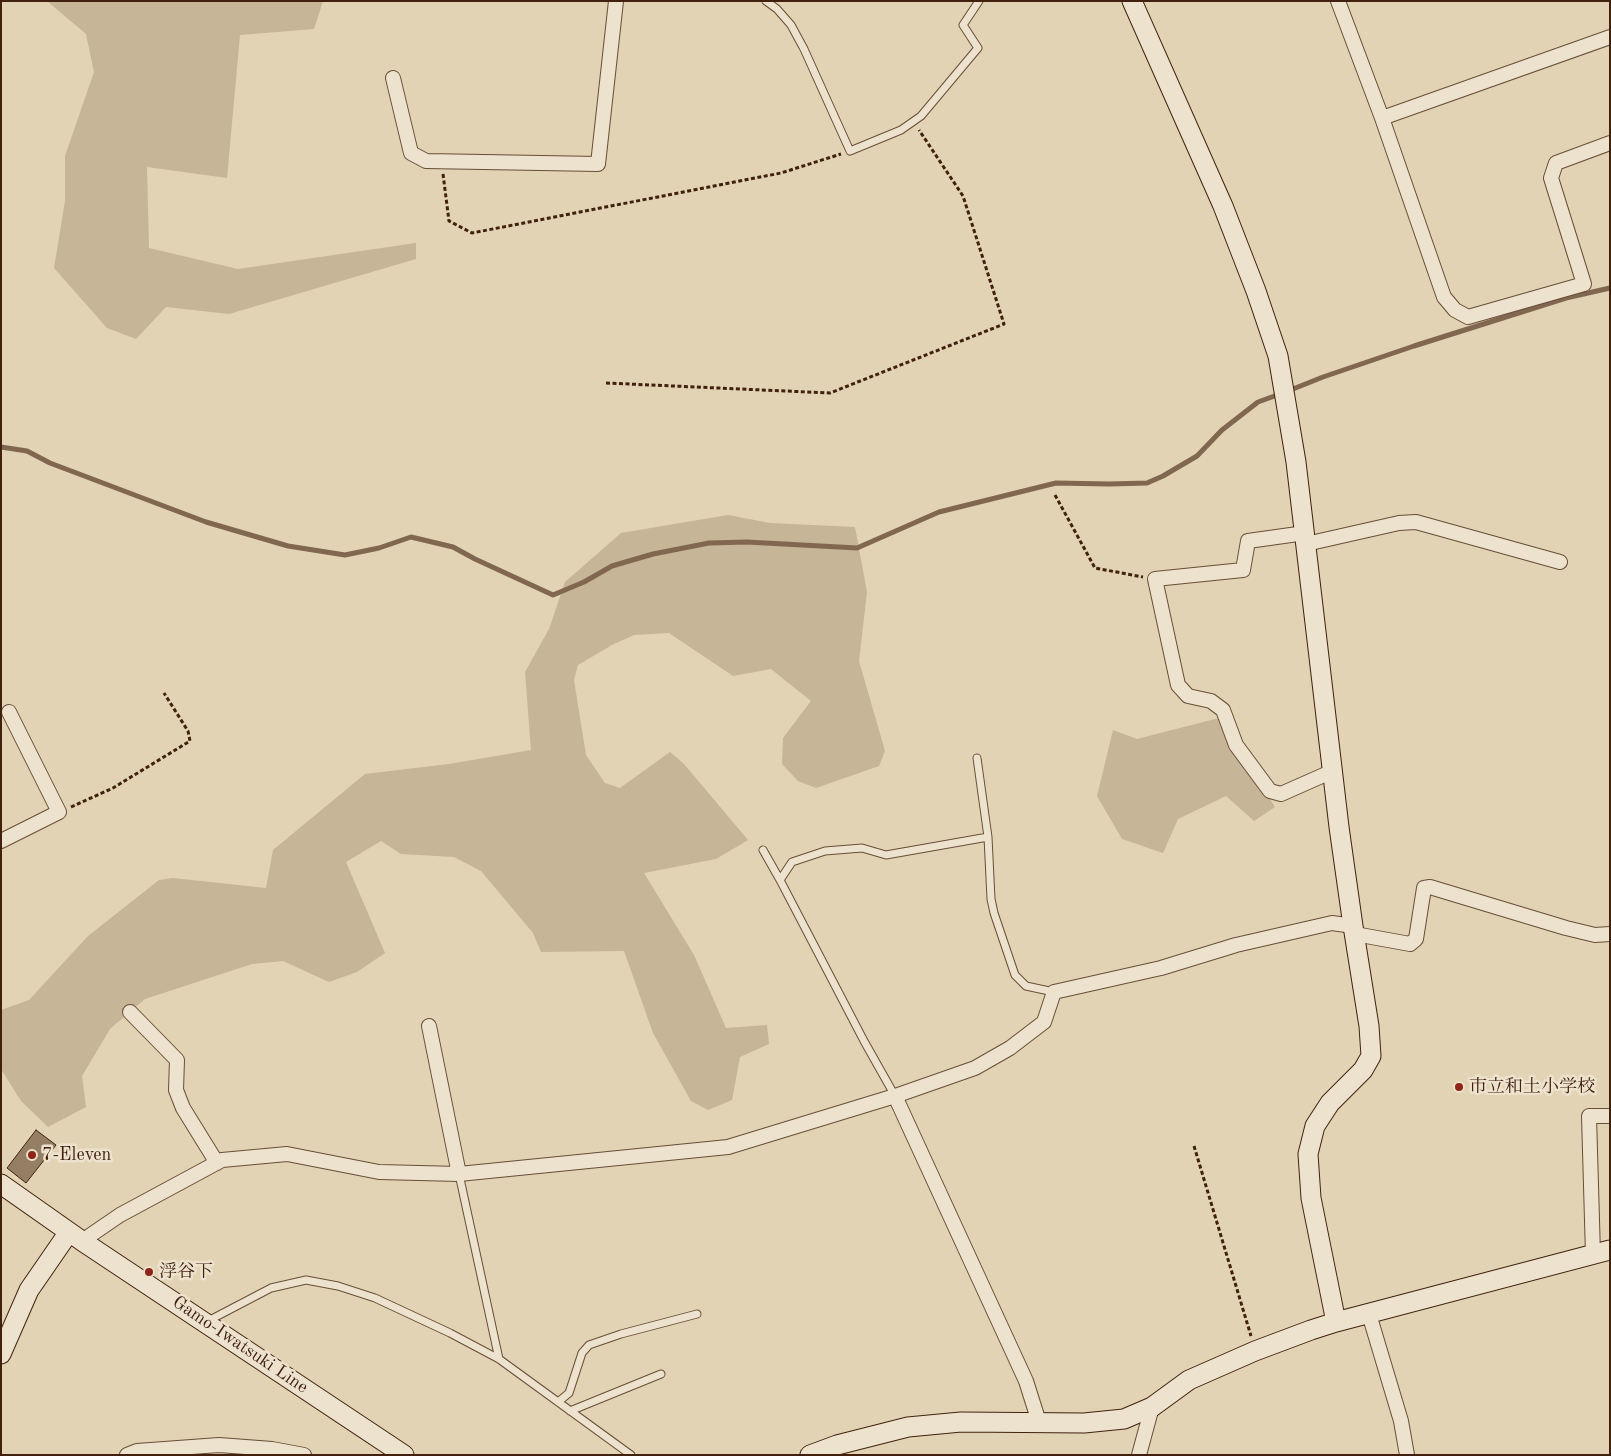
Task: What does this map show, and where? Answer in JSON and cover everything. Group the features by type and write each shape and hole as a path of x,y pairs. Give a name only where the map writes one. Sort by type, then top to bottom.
{"street":[{"path":"393,78 411,153 426,161 598,164 616,1"},
{"path":"1132,1 1223,206 1256,291 1278,356 1296,462 1333,771 1369,1026 1371,1056 1363,1070 1330,1103 1315,1126 1308,1154 1311,1198 1336,1322"},
{"path":"1338,1 1382,118 1444,297 1454,310 1468,317 1584,284 1551,178 1556,163 1610,143"},
{"path":"1382,118 1610,37"},
{"path":"1333,771 1281,794 1270,791 1236,745 1223,710 1211,701 1188,696 1178,685 1155,579 1243,570 1248,541 1306,538 1398,523 1416,522 1560,562"},
{"path":"1,841 60,812 9,712"},
{"path":"1,1354 28,1290 75,1236 120,1215 222,1160 287,1154 379,1172 460,1174 728,1147 895,1096 975,1068 1001,1054 1044,1022 1054,992 1161,968 1236,945 1332,923 1410,944 1416,938 1424,888 1430,887 1566,928 1595,935 1610,934"},
{"path":"130,1012 177,1060 176,1090 183,1108 217,1163"},
{"path":"429,1026 460,1174"},
{"path":"895,1096 1026,1381 1039,1422"},
{"path":"810,1455 837,1445 908,1427 961,1422 1084,1423 1124,1420 1152,1408 1189,1380 1255,1351 1336,1322 1601,1252 1589,1116 1610,1116"},
{"name":"Gamo-Iwatsuki Line","path":"1,1184 75,1236 404,1455"},
{"path":"1369,1314 1401,1421 1407,1455"},
{"path":"1139,1455 1152,1408"},
{"path":"127,1455 137,1450 220,1445 300,1454"}],"lane":[{"path":"766,1 777,9 790,25 804,49 850,151 901,130 921,116 978,48 963,25 979,1"},
{"path":"977,758 988,838 991,899 1015,975 1026,986 1054,992"},
{"path":"780,880 792,862 825,851 862,848 886,855 988,838"},
{"path":"763,850 895,1096"},
{"path":"460,1174 499,1359"},
{"path":"206,1322 271,1288 306,1280 338,1286 375,1298 499,1359 631,1455"},
{"path":"558,1402 569,1392 582,1353 589,1345 621,1334 697,1314"},
{"path":"570,1411 661,1374"}],"path":[{"path":"606,383 830,393 1004,324 962,196 913,121"},
{"path":"441,162 449,221 472,233 782,173 850,151"},
{"path":"1055,495 1095,568 1155,579"},
{"path":"60,812 113,788 190,741 188,731 164,693"},
{"path":"1194,1146 1255,1351"}],"shaded area":[{"path":"47,1 323,1 314,29 240,35 227,178 147,167 149,248 238,269 416,243 416,259 229,314 166,307 136,339 107,328 54,268 65,201 65,156 94,72 86,34"},
{"path":"728,515 770,523 855,527 867,592 859,661 885,751 879,766 816,788 798,781 782,764 783,738 811,701 771,669 733,676 669,633 634,635 612,645 578,665 574,680 586,755 605,783 620,788 670,752 684,764 748,840 716,859 644,873 694,955 726,1028 767,1025 769,1044 740,1057 732,1100 708,1110 691,1101 653,1033 624,951 541,952 533,933 481,871 454,857 401,854 381,841 346,862 385,953 357,972 329,982 283,961 252,964 145,999 110,1029 82,1076 86,1107 48,1127 21,1101 1,1069 1,1010 29,1000 88,936 159,880 173,878 266,888 273,850 365,774 449,764 531,750 525,672 549,629 565,582 621,533"},
{"path":"1219,718 1275,807 1254,821 1226,796 1178,819 1163,853 1122,839 1097,796 1113,730 1137,739"}],"building":[{"path":"36,1130 56,1145 26,1183 7,1168"}],"waterway":[{"path":"1288,391 1414,346 1566,298 1610,288"},
{"path":"1,447 27,451 50,463 206,522 288,546 345,555 379,548 411,537 453,547 553,595 584,582 612,566 653,554 709,543 747,542 857,548 939,512 1056,483 1147,483 1197,456 1222,430 1258,402 1280,394"}],"place":[{"name":"市立和土小学校","path":"1459,1087"},
{"name":"7-Eleven","path":"32,1155"},
{"name":"浮谷下","path":"149,1272"}]}
